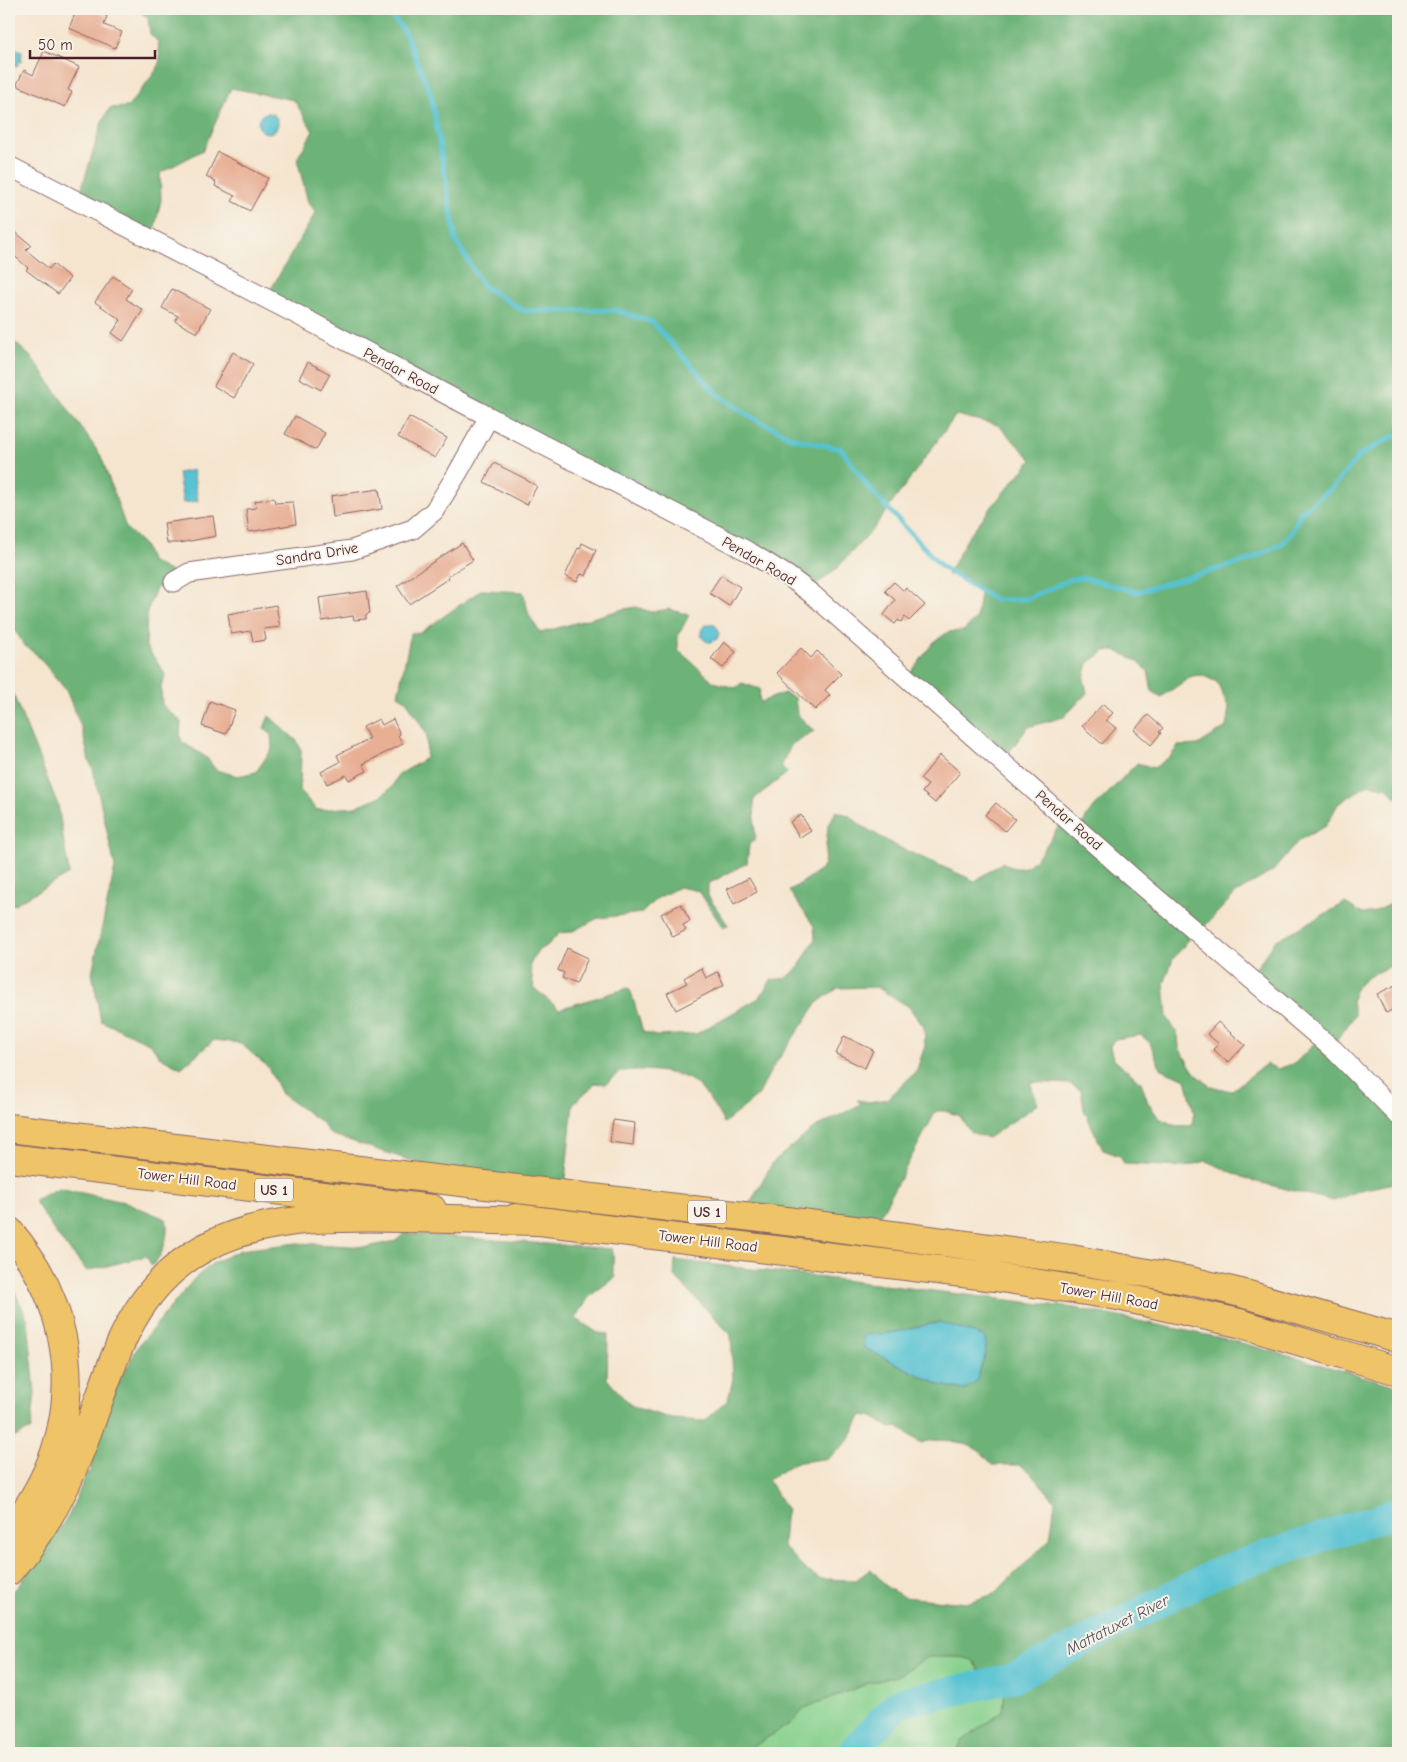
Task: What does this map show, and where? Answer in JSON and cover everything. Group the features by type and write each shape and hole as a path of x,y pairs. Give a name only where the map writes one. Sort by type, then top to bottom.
{"highway":[{"name":"Tower Hill Road","path":"9,1128 774,1220 1072,1259 1190,1281 1245,1294 1398,1338"},
{"name":"Tower Hill Road","path":"9,1158 986,1276 1118,1296 1239,1323 1398,1371"},
{"path":"9,1571 40,1530 65,1487 118,1350 136,1313 162,1280 176,1266 192,1255 208,1245 243,1230 302,1220 367,1217 538,1221"},
{"path":"9,1231 33,1262 55,1310 64,1346 67,1390 65,1412 55,1453 34,1498 9,1535"}],"street":[{"name":"Pendar Road","path":"9,166 751,553 788,576 819,600 1132,877 1334,1050 1398,1115"},
{"name":"Sandra Drive","path":"174,582 189,573 352,550 413,529 434,511 457,474 488,416"}],"green space":[{"path":"136,9 1398,9 1398,799 1388,788 1369,784 1338,804 1326,826 1299,840 1273,871 1236,893 1201,930 1191,937 1173,959 1164,984 1167,1017 1178,1035 1179,1048 1194,1072 1210,1086 1231,1091 1266,1064 1278,1069 1295,1063 1316,1042 1251,975 1275,941 1345,903 1363,914 1374,912 1398,900 1398,963 1379,971 1357,987 1353,994 1352,1004 1355,1015 1333,1046 1398,1113 1398,1182 1360,1190 1334,1201 1250,1180 1206,1161 1185,1167 1124,1164 1120,1156 1103,1150 1084,1110 1081,1090 1070,1084 1030,1082 1038,1104 988,1138 970,1132 960,1116 945,1111 936,1111 875,1225 747,1208 773,1162 813,1129 861,1104 857,1100 869,1102 887,1099 916,1072 925,1046 924,1027 908,1006 876,987 838,988 818,1002 771,1070 758,1096 724,1123 705,1093 696,1083 685,1077 659,1071 632,1070 620,1073 606,1084 596,1083 573,1104 564,1190 445,1172 330,1134 320,1121 281,1094 268,1067 240,1043 214,1040 181,1068 159,1056 151,1044 101,1021 92,973 115,867 93,769 89,761 82,729 66,690 36,654 25,646 9,624 9,337 33,359 101,456 126,528 144,545 150,561 181,577 174,582 156,588 147,612 146,646 166,675 161,686 162,705 181,721 180,735 182,742 206,757 216,770 238,776 256,772 272,749 271,734 264,728 269,716 297,741 301,750 300,791 317,810 355,807 381,796 393,786 397,776 426,758 427,735 406,700 398,695 411,633 420,633 481,590 523,592 529,615 540,633 636,607 651,612 669,609 689,615 678,636 678,650 714,682 735,688 742,683 760,689 759,698 761,702 784,693 795,698 797,714 814,731 792,744 781,765 787,773 754,799 755,840 749,844 747,863 708,884 708,896 728,925 723,928 699,891 679,887 656,899 642,913 598,918 571,932 559,933 548,945 537,951 530,965 534,988 559,1009 628,988 631,992 643,1032 656,1036 696,1034 759,998 771,980 787,978 798,968 815,939 814,926 789,891 821,870 824,864 828,827 836,811 850,816 862,826 898,847 975,881 1003,862 1010,867 1016,868 1022,868 1030,864 1041,853 1064,819 1081,827 1088,814 1137,763 1154,768 1171,756 1178,746 1198,745 1226,727 1229,708 1217,682 1201,675 1192,676 1161,697 1152,691 1148,671 1137,661 1115,650 1105,651 1088,663 1084,679 1087,693 1064,717 1028,727 1004,759 909,675 934,642 948,632 963,631 976,619 980,594 967,578 959,575 947,575 970,534 1032,460 998,425 956,415 874,528 838,567 809,591 265,299 316,212 308,202 297,159 313,131 294,100 231,88 203,150 160,173 161,200 152,240 79,197 102,122 110,108 128,107 158,68 160,58 158,42 150,34 148,18","holes":["1141,1035 1150,1043 1161,1069 1186,1079 1194,1112 1192,1125 1176,1126 1159,1118 1148,1103 1141,1082 1113,1059 1110,1046 1115,1039"]},
{"path":"9,684 58,805 69,874 9,907"},
{"path":"59,1188 124,1202 166,1219 166,1238 156,1261 152,1266 146,1256 87,1271 56,1234 34,1200"},
{"path":"404,1233 612,1249 615,1277 590,1296 575,1318 598,1333 608,1334 607,1379 628,1403 637,1408 673,1419 705,1421 728,1400 733,1379 731,1335 674,1276 675,1260 1075,1308 1231,1340 1398,1386 1398,1753 956,1753 962,1741 1003,1711 1005,1691 981,1674 975,1662 959,1657 928,1657 897,1676 869,1683 804,1708 790,1724 742,1753 9,1753 9,1594 19,1586 69,1515 87,1473 90,1472 99,1435 115,1389 139,1345 195,1278 213,1263 240,1250 297,1243 367,1247 396,1241","holes":["940,1322 986,1352 976,1382 965,1390 940,1385 864,1348 866,1335 891,1333","862,1415 873,1417 890,1428 898,1427 921,1443 936,1440 961,1443 982,1453 993,1465 1019,1465 1030,1472 1055,1501 1050,1539 994,1594 966,1603 904,1597 888,1588 871,1569 856,1580 820,1579 804,1569 783,1546 787,1510 768,1480 794,1463 829,1458 848,1441"]},
{"path":"9,1280 28,1320 35,1393 31,1429 13,1438 9,1448"},
{"path":"928,1657 959,1657 975,1662 981,1674 1005,1691 1003,1711 962,1741 956,1753 742,1753 790,1724 804,1708 869,1683 897,1676"}],"water":[{"path":"9,46 22,51 21,62 19,61 17,66 9,63"},
{"path":"264,113 272,113 278,119 278,127 272,133 264,133 258,127 258,119"},
{"path":"193,470 198,501 183,503 178,473"},
{"path":"710,624 716,627 719,633 716,639 710,642 704,639 701,633 704,627"},
{"path":"940,1322 985,1337 986,1352 976,1382 965,1390 940,1385 864,1348 863,1338 865,1335 891,1333"}],"building":[{"path":"77,9 90,9 107,16 104,25 122,32 115,48 69,28"},
{"path":"44,51 79,67 68,90 72,92 65,107 17,84 24,70 33,75"},
{"path":"218,152 268,178 250,211 232,201 235,196 215,186 216,182 206,177"},
{"path":"9,227 31,245 26,250 49,269 53,264 70,278 58,294 26,270 28,268 9,251"},
{"path":"113,276 132,289 126,299 143,310 123,341 112,333 121,320 95,302"},
{"path":"172,289 210,309 197,333 175,321 178,316 162,308"},
{"path":"233,352 253,364 234,398 214,386"},
{"path":"308,362 330,374 321,390 299,378"},
{"path":"295,416 325,433 316,450 285,434"},
{"path":"409,417 447,438 435,458 398,437"},
{"path":"494,463 537,486 527,505 484,482"},
{"path":"379,489 382,509 333,517 331,496"},
{"path":"274,498 275,503 293,502 296,524 249,532 246,509 256,508 255,501"},
{"path":"213,516 216,536 180,543 167,543 164,523"},
{"path":"462,543 473,560 409,604 397,586"},
{"path":"582,543 596,550 586,576 581,574 577,582 565,576"},
{"path":"721,575 740,587 729,606 709,593"},
{"path":"894,582 904,591 906,588 925,605 909,621 905,617 901,622 898,620 895,624 884,615 895,600 885,591"},
{"path":"367,591 370,613 366,614 366,619 354,620 353,616 322,621 319,598"},
{"path":"276,605 280,627 264,629 266,640 253,642 251,631 231,634 228,614"},
{"path":"724,642 736,652 723,668 711,659"},
{"path":"801,648 811,658 817,651 841,674 825,690 830,695 815,710 777,673"},
{"path":"210,701 235,710 226,734 202,726"},
{"path":"1103,704 1113,713 1106,720 1116,728 1102,744 1082,726"},
{"path":"1148,715 1163,728 1151,745 1134,730"},
{"path":"379,719 382,725 393,719 400,734 398,736 403,744 363,764 367,771 349,780 346,775 327,784 321,772 340,762 337,755 369,739 363,727"},
{"path":"940,755 960,772 935,803 922,792 928,785 920,779"},
{"path":"996,803 1015,819 1005,831 985,815"},
{"path":"801,815 811,831 800,838 790,822"},
{"path":"749,878 757,892 734,904 727,889"},
{"path":"681,904 690,921 683,925 686,930 673,937 661,914"},
{"path":"567,948 588,958 576,984 562,978 564,973 558,970"},
{"path":"701,968 706,978 718,972 724,985 676,1010 667,993 687,983 684,978"},
{"path":"1398,984 1398,1007 1386,1013 1377,994"},
{"path":"1218,1022 1245,1045 1228,1063 1213,1049 1219,1044 1207,1034"},
{"path":"844,1036 873,1050 865,1068 836,1054"},
{"path":"613,1120 635,1123 633,1145 610,1142"}],"waterway":[{"path":"387,9 405,33 431,95 456,241 483,286 524,311 615,310 652,322 717,394 746,414 793,438 841,449 869,488 942,567 996,600 1026,599 1072,579 1085,578 1137,592 1249,560 1282,544 1291,534 1301,512 1333,487 1359,456 1391,437 1398,436"},
{"name":"Mattatuxet River","path":"852,1753 898,1703 1013,1678 1220,1571 1398,1512"}]}
